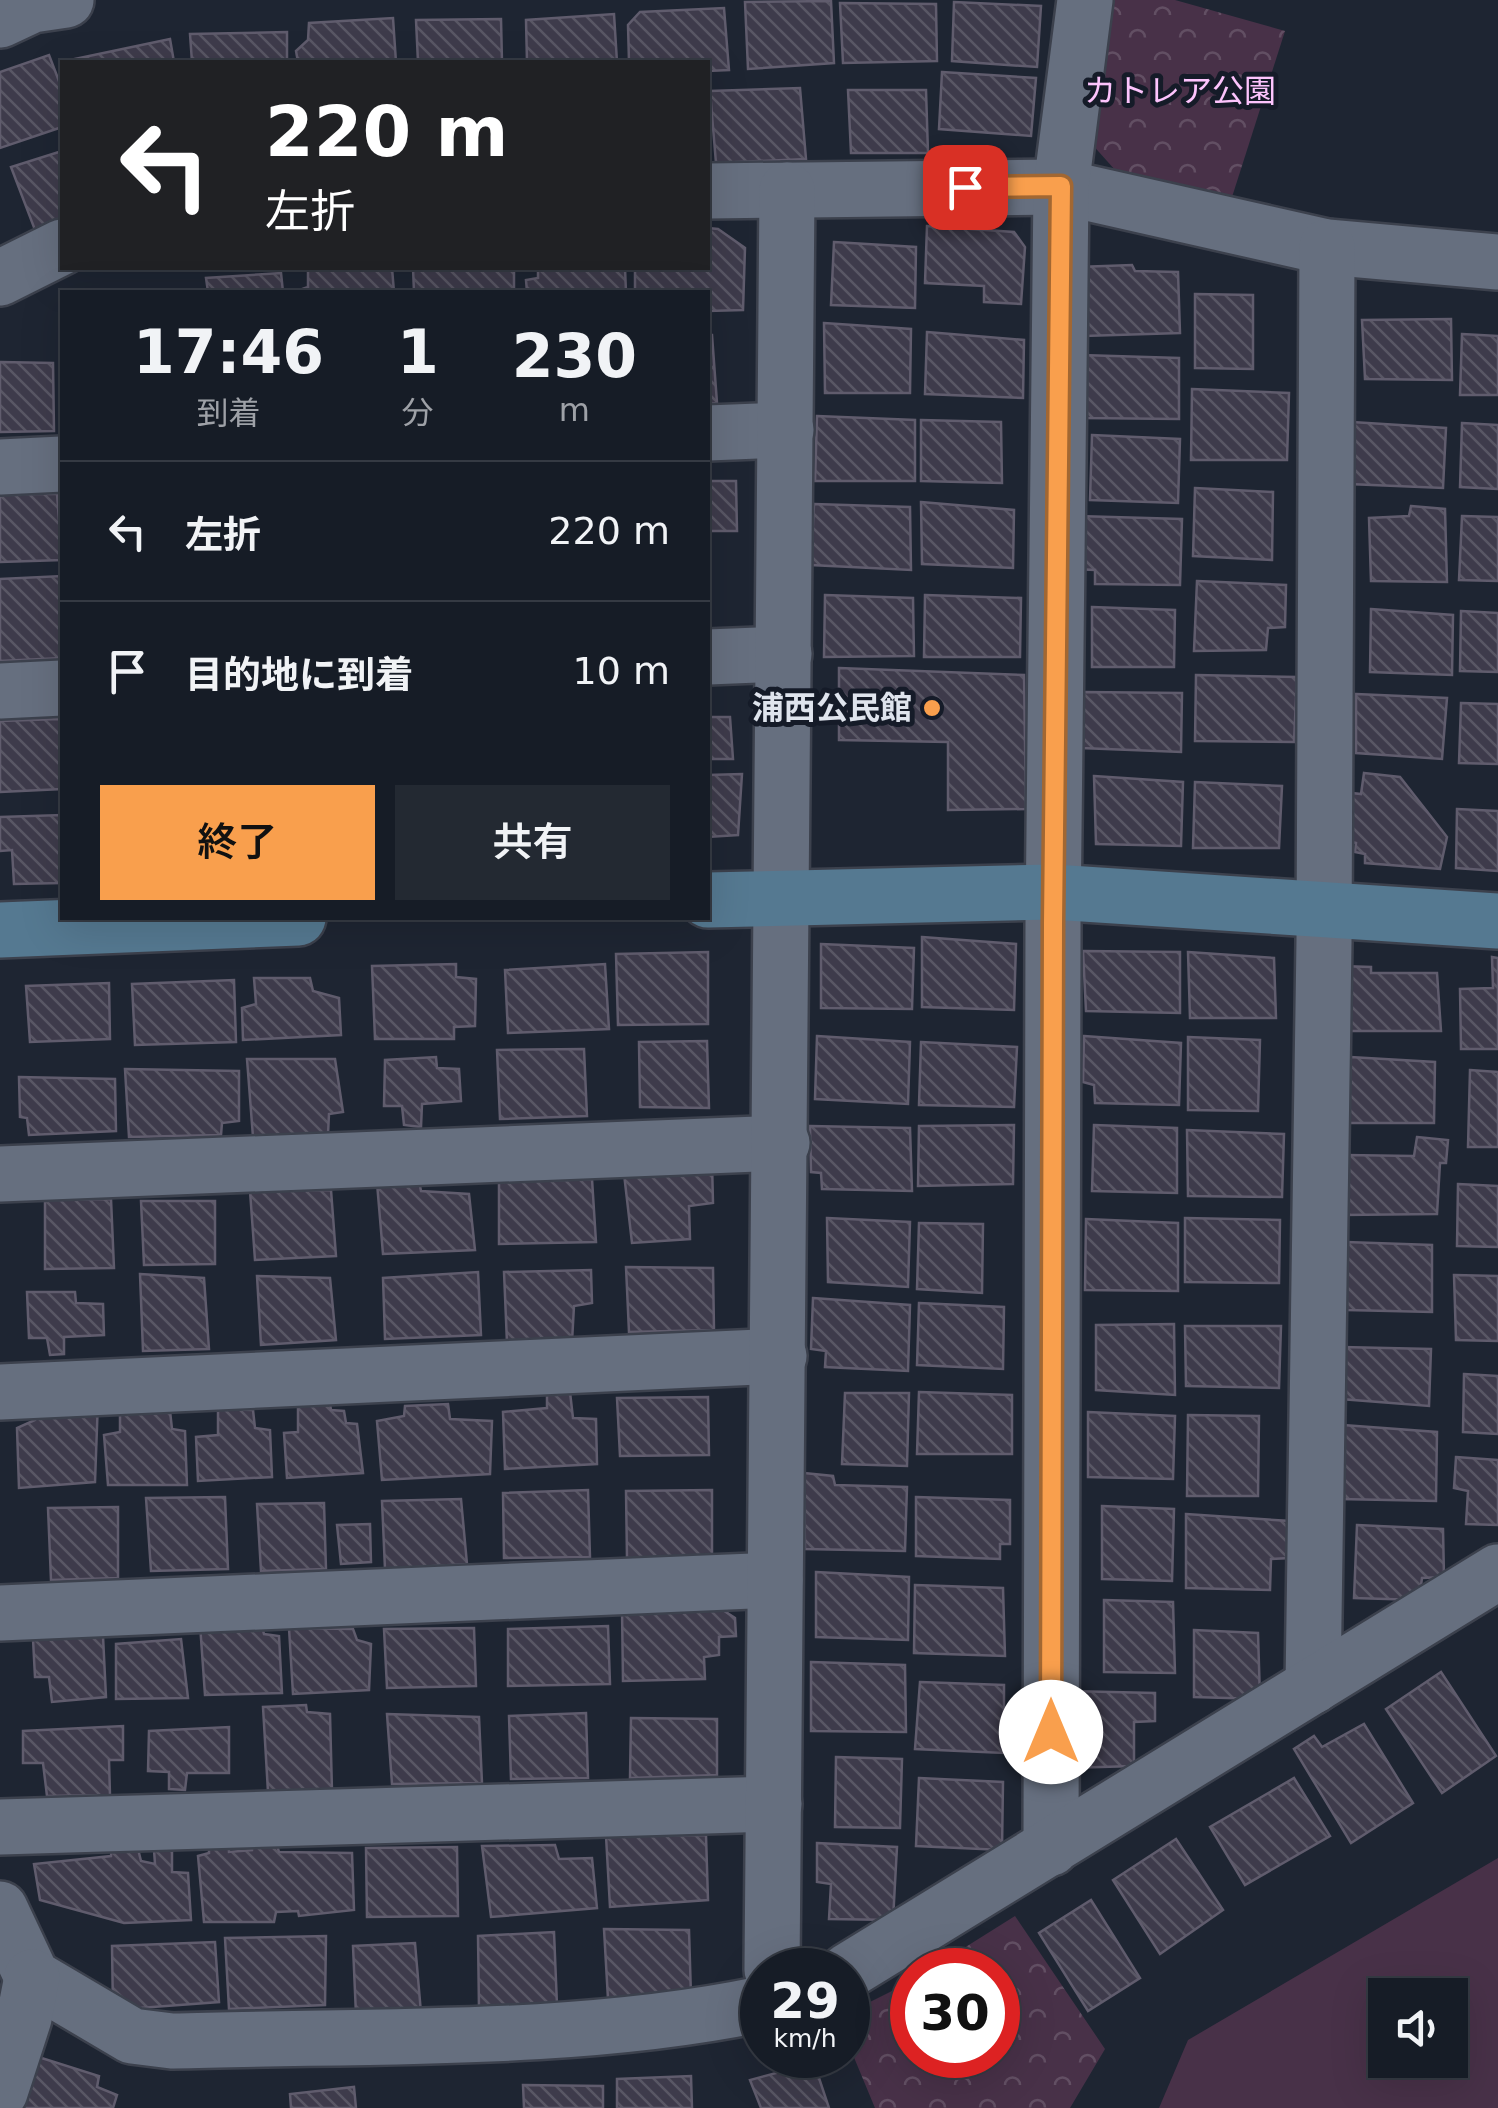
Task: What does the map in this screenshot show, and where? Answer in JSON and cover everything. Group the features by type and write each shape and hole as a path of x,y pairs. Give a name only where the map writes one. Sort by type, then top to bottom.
{"street":[{"path":"0,20 32,5 66,0"},
{"path":"1051,1848 1053,892 1061,186 1085,0"},
{"path":"710,191 1061,186 1326,246 1498,262"},
{"path":"772,1948 787,190"},
{"path":"1313,1686 1324,909 1326,246"},
{"path":"710,433 786,430"},
{"path":"0,467 60,464"},
{"path":"710,657 784,654"},
{"path":"0,691 60,688"},
{"path":"710,900 1053,892 1498,920"},
{"path":"0,930 248,920"},
{"path":"0,1174 782,1142"},
{"path":"0,1392 780,1356"},
{"path":"870,1958 1498,1572"},
{"path":"0,1613 775,1580"},
{"path":"0,1827 774,1804"},
{"path":"0,1909 32,1977 132,2036 172,2041 614,2026 690,2019 740,2009"},
{"path":"0,2092 24,2018 32,1977"}],"green space":[{"name":"カトレア公園","path":"1110,0 1175,0 1285,31 1232,197 1116,171 1090,142"},
{"path":"1498,1858 1498,2108 1159,2108 1188,2040"},
{"path":"1015,1916 1105,2049 1070,2108 875,2108 863,2078 870,2078 870,2002 890,1992 890,2078 1020,2078 1020,1948 964,1948"}],"building":[{"path":"831,1 834,63 748,69 745,2"},
{"path":"954,2 1041,6 1037,67 952,61"},
{"path":"840,3 936,4 937,61 843,63"},
{"path":"724,8 729,70 710,71 710,60 629,60 628,25 640,12"},
{"path":"614,14 617,60 527,60 526,20"},
{"path":"393,18 396,60 298,60 296,51 308,40 309,23"},
{"path":"501,19 502,60 418,60 416,20"},
{"path":"287,32 287,60 192,60 190,34"},
{"path":"170,39 174,60 70,60"},
{"path":"49,55 60,84 60,128 0,148 0,72"},
{"path":"942,72 1036,78 1031,136 939,129"},
{"path":"800,88 806,159 716,163 710,91"},
{"path":"848,90 926,90 928,153 851,153"},
{"path":"60,152 60,221 35,230 11,167"},
{"path":"927,226 1014,232 1025,247 1021,304 984,302 984,286 925,283"},
{"path":"710,228 718,229 745,248 743,310 710,311 710,290 635,290 635,270 710,270"},
{"path":"834,242 916,247 915,308 831,305"},
{"path":"1132,265 1135,271 1178,272 1180,333 1084,336 1078,267"},
{"path":"308,270 392,270 394,290 300,290 308,287"},
{"path":"413,270 514,270 514,290 414,290"},
{"path":"538,270 625,270 626,290 527,290 526,280 538,278"},
{"path":"281,273 283,290 208,290 206,278"},
{"path":"1195,294 1253,295 1253,369 1195,368"},
{"path":"1451,319 1452,380 1365,379 1362,320"},
{"path":"824,323 911,329 910,393 825,393"},
{"path":"927,332 1024,340 1023,398 925,394"},
{"path":"1462,334 1498,336 1498,395 1460,395"},
{"path":"710,335 712,335 717,403 710,404"},
{"path":"1081,355 1179,358 1179,419 1083,418"},
{"path":"0,362 53,363 54,431 0,432"},
{"path":"1192,389 1289,393 1287,460 1191,460"},
{"path":"817,416 915,420 915,481 815,481"},
{"path":"921,420 1001,422 1002,483 921,481"},
{"path":"1352,422 1446,428 1443,488 1349,484"},
{"path":"1462,423 1498,425 1498,489 1460,487"},
{"path":"1092,435 1180,439 1178,503 1090,500"},
{"path":"710,481 736,481 737,531 710,531"},
{"path":"1195,488 1273,492 1272,560 1193,556"},
{"path":"0,494 57,494 60,560 0,562"},
{"path":"921,502 1014,510 1013,568 922,564"},
{"path":"814,504 910,507 911,570 811,565"},
{"path":"1411,506 1445,509 1447,582 1371,581 1369,518 1409,516"},
{"path":"1077,516 1182,519 1180,585 1095,584 1095,570 1074,569"},
{"path":"1462,516 1498,517 1498,581 1459,580"},
{"path":"60,576 60,658 0,661 0,579"},
{"path":"1197,581 1286,585 1285,627 1268,628 1266,650 1194,651"},
{"path":"825,595 913,598 914,656 824,657"},
{"path":"925,595 1021,598 1020,657 924,657"},
{"path":"1092,607 1175,610 1174,667 1092,667"},
{"path":"1371,609 1453,615 1452,675 1370,672"},
{"path":"1461,611 1498,613 1498,672 1460,671"},
{"name":"浦西公民館","path":"839,668 1024,675 1026,809 948,810 948,742 839,740"},
{"path":"1196,675 1297,677 1294,742 1195,741"},
{"path":"1083,692 1182,693 1181,752 1081,748"},
{"path":"1356,694 1447,698 1442,759 1356,753"},
{"path":"1461,703 1498,704 1498,764 1459,763"},
{"path":"710,717 730,717 733,759 710,759"},
{"path":"60,719 60,789 0,792 0,721"},
{"path":"1364,773 1400,777 1447,837 1440,869 1365,863 1365,854 1355,852 1356,843 1341,839 1343,792 1361,794"},
{"path":"742,774 738,835 710,837 710,775"},
{"path":"1094,776 1183,782 1181,846 1096,844"},
{"path":"1195,782 1282,786 1279,848 1193,848"},
{"path":"1457,809 1498,811 1498,871 1456,868"},
{"path":"60,815 60,883 14,884 12,850 0,851 0,817"},
{"path":"922,937 1016,944 1014,1010 922,1007"},
{"path":"821,944 914,948 912,1009 821,1008"},
{"path":"1083,951 1180,952 1180,1013 1086,1011"},
{"path":"708,952 708,1024 618,1025 616,954"},
{"path":"1188,952 1274,958 1276,1018 1190,1018"},
{"path":"1492,957 1498,958 1498,1049 1461,1049 1460,989 1493,988"},
{"path":"456,964 456,977 476,979 475,1026 454,1027 454,1039 375,1039 372,966"},
{"path":"605,964 609,1029 508,1033 505,970"},
{"path":"1341,966 1371,967 1371,973 1437,973 1441,1031 1347,1031"},
{"path":"254,978 310,978 313,991 339,998 341,1035 243,1040 242,1008 256,1004"},
{"path":"234,980 236,1042 135,1045 132,984"},
{"path":"109,983 110,1039 30,1042 26,986"},
{"path":"817,1036 910,1042 908,1104 815,1099"},
{"path":"1084,1036 1181,1043 1179,1105 1095,1103 1094,1085 1083,1082"},
{"path":"1188,1037 1260,1040 1258,1111 1188,1110"},
{"path":"707,1041 709,1108 640,1107 639,1042"},
{"path":"921,1042 1017,1047 1014,1107 919,1105"},
{"path":"584,1049 587,1116 500,1119 497,1050"},
{"path":"436,1057 437,1068 459,1069 461,1101 422,1104 421,1127 404,1125 402,1106 384,1106 385,1060"},
{"path":"1350,1057 1435,1062 1434,1123 1348,1123"},
{"path":"247,1059 335,1059 343,1112 329,1114 328,1134 253,1137"},
{"path":"125,1069 239,1071 239,1121 222,1123 221,1135 129,1137"},
{"path":"1470,1070 1498,1072 1498,1147 1468,1147"},
{"path":"19,1077 115,1079 116,1131 29,1135 27,1118 20,1117"},
{"path":"1014,1125 1013,1184 918,1186 919,1126"},
{"path":"1094,1125 1177,1128 1177,1193 1092,1191"},
{"path":"810,1126 910,1128 912,1191 822,1189 821,1173 811,1172"},
{"path":"1187,1130 1284,1134 1282,1197 1188,1196"},
{"path":"1417,1137 1448,1140 1446,1163 1440,1163 1437,1214 1343,1215 1346,1155 1414,1156"},
{"path":"712,1162 713,1203 689,1206 690,1239 632,1243 623,1165"},
{"path":"376,1171 417,1171 421,1191 469,1194 475,1250 383,1254"},
{"path":"499,1171 538,1171 539,1181 592,1179 596,1242 499,1244"},
{"path":"1458,1184 1498,1186 1498,1247 1457,1246"},
{"path":"331,1190 336,1256 255,1260 250,1191"},
{"path":"111,1199 114,1268 45,1269 45,1200"},
{"path":"141,1201 215,1201 215,1264 144,1265"},
{"path":"827,1218 910,1222 908,1287 828,1282"},
{"path":"1185,1218 1280,1220 1279,1283 1185,1282"},
{"path":"1086,1219 1178,1223 1178,1291 1085,1290"},
{"path":"919,1223 983,1224 982,1293 917,1289"},
{"path":"1346,1242 1432,1245 1432,1312 1347,1310"},
{"path":"626,1267 713,1268 714,1330 629,1332"},
{"path":"591,1270 592,1303 574,1306 572,1342 507,1343 504,1272"},
{"path":"478,1272 481,1335 385,1339 383,1278"},
{"path":"140,1274 204,1278 209,1349 143,1351"},
{"path":"1454,1275 1498,1276 1498,1341 1456,1340"},
{"path":"257,1276 330,1278 336,1340 261,1345"},
{"path":"27,1292 75,1292 76,1303 103,1304 104,1335 64,1337 64,1354 50,1355 47,1338 29,1338"},
{"path":"813,1298 910,1305 908,1371 825,1367 826,1351 811,1349"},
{"path":"919,1303 1004,1307 1003,1369 917,1365"},
{"path":"1174,1324 1175,1395 1096,1390 1096,1325"},
{"path":"1185,1326 1281,1326 1279,1388 1186,1386"},
{"path":"1342,1347 1431,1349 1429,1406 1341,1399"},
{"path":"1464,1374 1498,1376 1498,1434 1463,1432"},
{"path":"547,1389 570,1392 573,1418 596,1419 597,1464 505,1469 503,1412 547,1408"},
{"path":"919,1392 1012,1395 1012,1454 917,1454"},
{"path":"845,1393 909,1393 907,1466 842,1464"},
{"path":"32,1397 98,1400 95,1482 19,1488 17,1428 35,1420"},
{"path":"708,1397 709,1455 620,1456 617,1398"},
{"path":"330,1404 331,1410 344,1411 346,1423 357,1424 363,1473 287,1478 284,1433 298,1432 298,1406"},
{"path":"448,1404 450,1419 492,1421 490,1474 382,1480 377,1421 404,1416 405,1406"},
{"path":"120,1408 170,1411 172,1429 185,1431 187,1485 108,1485 104,1435 120,1432"},
{"path":"218,1409 253,1410 255,1428 270,1430 272,1477 198,1481 196,1437 218,1435"},
{"path":"1088,1412 1175,1416 1173,1479 1088,1477"},
{"path":"1188,1415 1259,1416 1258,1496 1187,1496"},
{"path":"1343,1425 1437,1432 1436,1501 1340,1499"},
{"path":"1456,1457 1498,1460 1498,1525 1466,1524 1468,1491 1454,1488"},
{"path":"804,1473 833,1476 835,1485 907,1487 905,1551 805,1549"},
{"path":"588,1490 590,1557 504,1558 503,1493"},
{"path":"712,1490 712,1557 627,1558 626,1491"},
{"path":"225,1497 228,1569 151,1571 146,1498"},
{"path":"916,1497 1010,1500 1010,1544 1000,1544 1000,1559 916,1556"},
{"path":"461,1499 467,1564 385,1569 382,1501"},
{"path":"324,1503 326,1569 261,1571 257,1504"},
{"path":"1102,1506 1174,1509 1172,1581 1102,1579"},
{"path":"118,1507 118,1578 51,1580 48,1508"},
{"path":"1186,1514 1290,1521 1290,1558 1271,1559 1270,1590 1186,1588"},
{"path":"370,1524 371,1562 341,1564 337,1525"},
{"path":"1357,1525 1443,1529 1444,1577 1422,1578 1419,1600 1354,1598"},
{"path":"816,1572 909,1577 908,1640 816,1637"},
{"path":"915,1585 1003,1588 1005,1656 914,1653"},
{"path":"1104,1600 1173,1602 1175,1673 1104,1672"},
{"path":"715,1605 735,1618 736,1636 719,1637 719,1655 704,1657 705,1679 623,1681 622,1609"},
{"path":"261,1623 264,1634 279,1636 282,1693 205,1695 200,1624"},
{"path":"608,1626 610,1684 508,1686 508,1629"},
{"path":"289,1628 353,1629 357,1640 371,1644 369,1690 293,1694"},
{"path":"474,1628 476,1686 387,1688 384,1629"},
{"path":"1194,1630 1258,1633 1260,1699 1194,1697"},
{"path":"103,1636 106,1697 52,1702 49,1677 35,1677 33,1639"},
{"path":"181,1639 188,1698 116,1699 116,1644"},
{"path":"811,1662 905,1665 906,1732 811,1731"},
{"path":"1441,1672 1496,1756 1442,1793 1386,1709"},
{"path":"920,1682 1004,1685 1004,1753 915,1749"},
{"path":"1067,1691 1155,1693 1155,1721 1134,1722 1134,1766 1068,1768"},
{"path":"306,1705 307,1712 330,1714 332,1791 268,1792 263,1707"},
{"path":"586,1713 588,1778 511,1779 509,1716"},
{"path":"387,1714 479,1717 482,1783 392,1784"},
{"path":"631,1718 717,1719 717,1775 630,1778"},
{"path":"1364,1724 1413,1803 1351,1843 1294,1749 1314,1736 1322,1747"},
{"path":"123,1726 123,1760 109,1760 110,1795 47,1796 43,1763 23,1763 23,1731"},
{"path":"229,1727 229,1773 187,1773 185,1790 169,1789 169,1772 148,1771 149,1731"},
{"path":"836,1757 902,1759 900,1828 835,1827"},
{"path":"919,1778 1003,1782 1002,1850 916,1846"},
{"path":"1294,1778 1330,1836 1245,1885 1210,1827"},
{"path":"209,1834 228,1835 229,1852 252,1850 253,1839 275,1838 279,1852 352,1853 354,1910 299,1916 298,1911 276,1912 274,1922 204,1922 198,1856 209,1853"},
{"path":"706,1835 708,1900 610,1907 606,1836"},
{"path":"1176,1839 1223,1910 1160,1954 1113,1880"},
{"path":"817,1843 897,1847 893,1920 829,1919 831,1884 817,1882"},
{"path":"112,1844 137,1845 141,1861 155,1864 154,1850 172,1848 172,1872 188,1873 191,1920 124,1923 40,1900 34,1864 111,1856"},
{"path":"555,1845 559,1859 592,1858 597,1908 491,1917 482,1846"},
{"path":"457,1847 458,1916 367,1917 366,1848"},
{"path":"1091,1900 1140,1978 1088,2011 1039,1933"},
{"path":"604,1929 689,1930 691,1996 608,1999"},
{"path":"554,1932 557,2005 479,2009 478,1936"},
{"path":"326,1936 325,2005 229,2009 225,1938"},
{"path":"215,1942 219,2002 113,2010 112,1946"},
{"path":"415,1943 421,2013 356,2015 353,1946"},
{"path":"32,2055 99,2076 97,2087 117,2095 113,2108 19,2108"},
{"path":"691,2076 692,2108 617,2108 617,2079"},
{"path":"819,2078 829,2108 761,2108 750,2080"},
{"path":"523,2085 603,2086 603,2108 524,2108"},
{"path":"354,2087 356,2108 291,2108 290,2094"}],"place":[{"name":"浦西公民館","path":"932,708"}],"route":[{"path":"965,187 1061,186 1053,924 1051,1732"}]}
